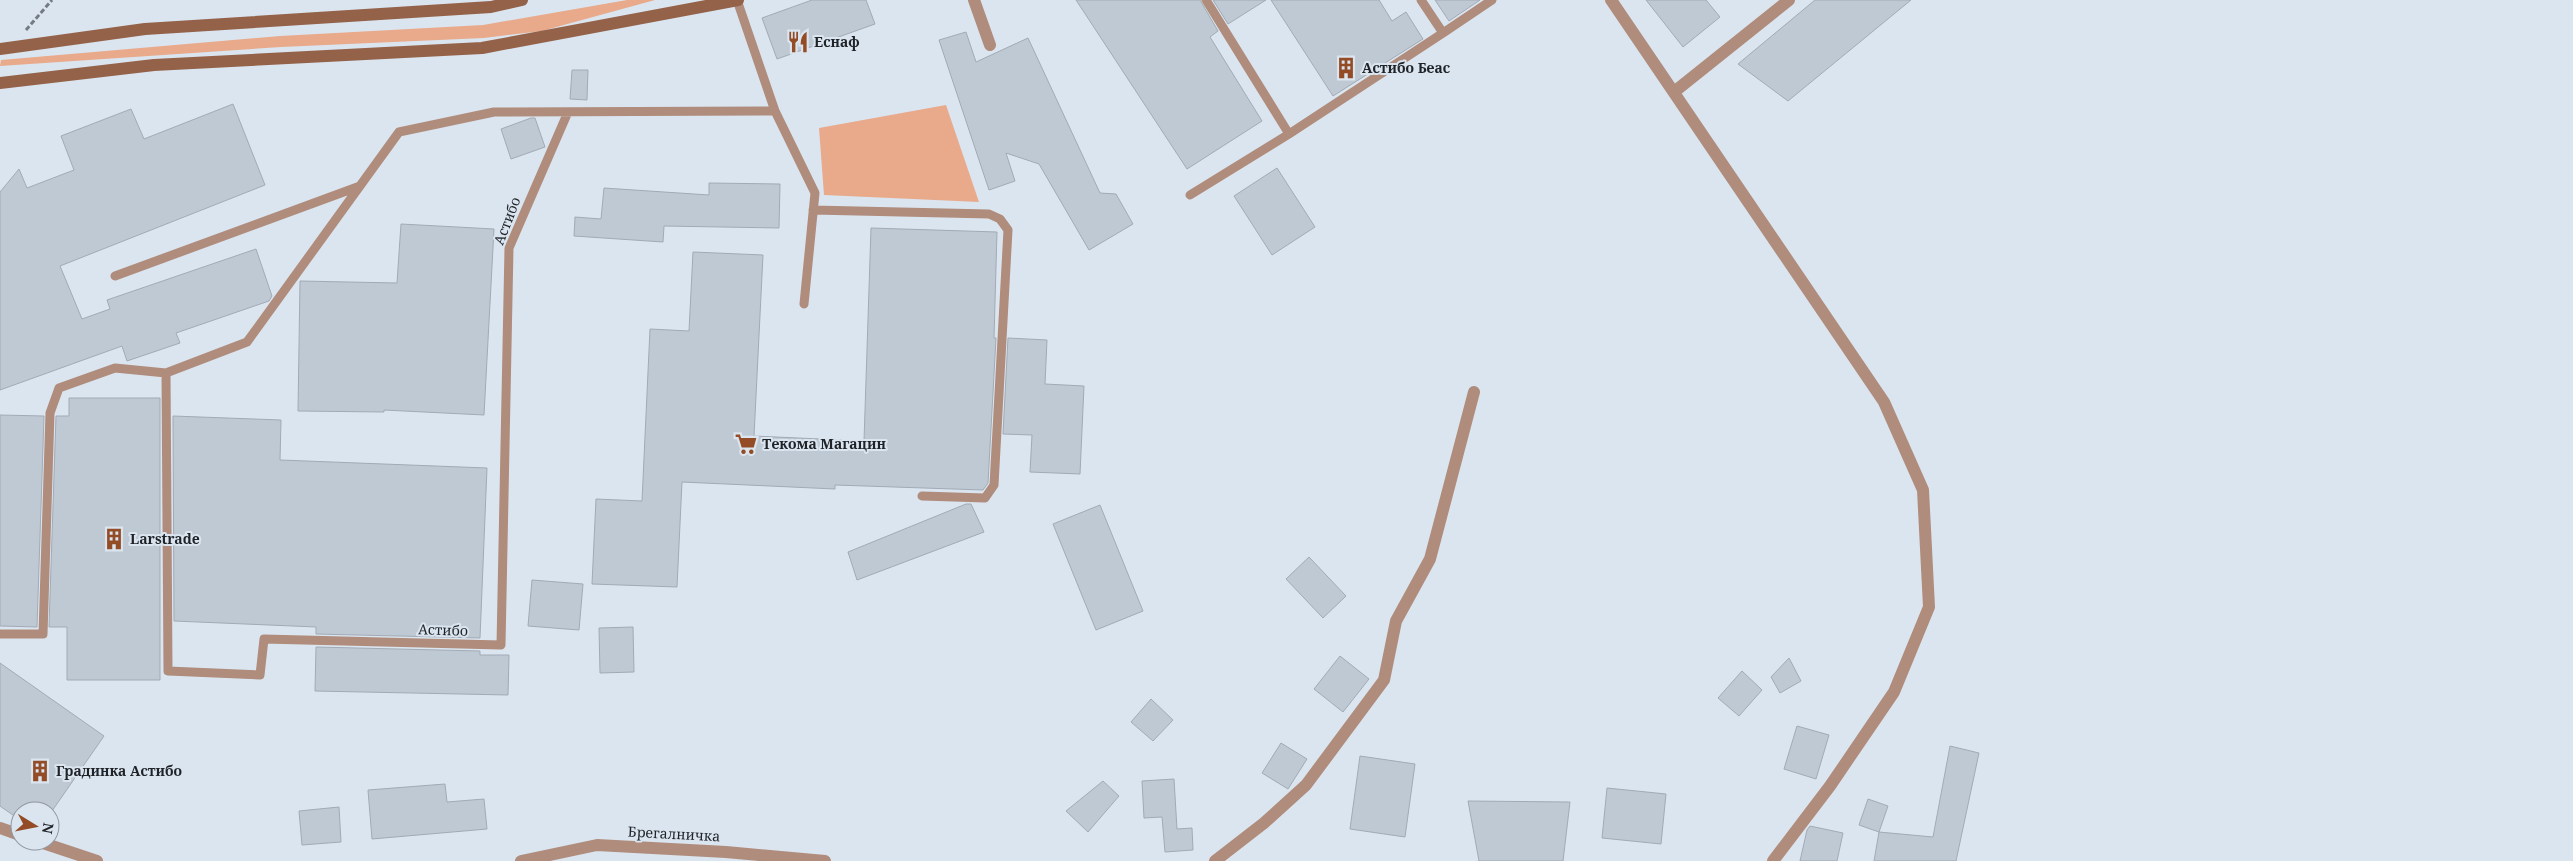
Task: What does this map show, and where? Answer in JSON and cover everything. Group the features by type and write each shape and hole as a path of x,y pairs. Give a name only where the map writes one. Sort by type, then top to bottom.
{"main road":[{"path":"0,49 145,29 439,5 491,6 522,0"},
{"path":"0,83 154,65 482,48 737,0"}],"street":[{"path":"974,0 990,45"},
{"path":"1612,0 1884,402 1923,490 1929,607 1919,632 1894,692 1830,786 1773,861"},
{"path":"1674,92 1788,0"},
{"path":"1215,861 1264,823 1306,785 1384,680 1396,621 1430,559 1474,392"},
{"name":"Брегалничка","path":"521,861 597,845 726,852 826,861"},
{"path":"60,849 97,861"}],"lane":[{"path":"737,0 774,111 815,193 804,304"},
{"path":"1206,0 1289,134"},
{"path":"1421,0 1444,33"},
{"path":"1190,194 1289,134 1492,0"},
{"path":"0,634 44,634 50,413 59,388 115,368 166,373 247,342 399,132 494,112 774,111"},
{"name":"Астибо","path":"166,373 168,671 260,675 264,639 501,645 509,248 568,112"},
{"path":"115,276 360,186"},
{"path":"813,210 989,214 1000,219 1008,230 994,486 985,498 922,496"}],"path":[{"path":"25,30 52,0"}],"shaded area":[{"path":"627,0 655,0 542,31 484,38 281,47 0,66 1,60 280,36 483,25"},
{"path":"946,105 979,202 824,195 819,128"}],"building":[{"name":"Еснаф","path":"812,0 866,0 875,24 777,59 762,18"},
{"path":"1076,0 1200,0 1218,31 1210,37 1262,121 1187,169"},
{"path":"1213,0 1266,0 1228,24"},
{"name":"Астибо Беас","path":"1271,0 1379,0 1392,21 1406,12 1423,39 1333,96"},
{"path":"1435,0 1480,0 1449,21"},
{"path":"1646,0 1706,0 1720,17 1683,47"},
{"path":"1815,0 1911,0 1788,101 1738,64"},
{"path":"966,32 976,62 1028,38 1100,193 1116,194 1133,224 1089,250 1039,164 1006,153 1015,181 989,190 939,40"},
{"path":"572,70 588,70 587,100 570,99"},
{"path":"233,104 265,185 60,266 82,319 110,309 107,300 256,249 272,296 269,301 176,333 180,343 127,361 122,346 0,390 0,192 19,169 27,188 74,170 61,136 131,109 144,139"},
{"path":"535,118 545,147 511,159 501,129"},
{"path":"1277,168 1315,227 1272,255 1234,196"},
{"path":"709,183 780,184 779,228 664,226 663,242 574,236 575,217 601,219 604,188 709,195"},
{"path":"401,224 494,229 484,415 384,410 384,412 298,411 300,281 397,283"},
{"path":"871,228 997,232 994,338 996,338 988,483 983,490 835,485 835,489 682,482 677,587 592,584 596,499 642,501 650,329 689,331 693,252 763,255 754,436 864,441"},
{"path":"1008,338 1047,340 1045,384 1084,386 1080,474 1030,472 1032,435 1003,434"},
{"name":"Larstrade","path":"69,398 160,398 160,680 67,680 67,627 49,627 56,416 69,416"},
{"path":"0,415 44,416 37,627 0,626"},
{"path":"173,416 281,420 280,460 487,468 480,638 316,634 316,627 174,621"},
{"path":"966,504 971,504 984,532 857,580 848,552"},
{"path":"1100,505 1143,611 1096,630 1053,524"},
{"path":"1309,557 1346,596 1323,618 1286,579"},
{"path":"532,580 583,584 579,630 528,626"},
{"path":"633,627 634,672 600,673 599,628"},
{"path":"316,647 480,651 480,655 509,655 508,695 315,691"},
{"path":"1340,656 1369,679 1343,712 1314,689"},
{"path":"1789,658 1801,681 1780,693 1771,677"},
{"name":"Градинка Астибо","path":"0,663 104,736 59,801 10,801 10,813 0,806"},
{"path":"1742,671 1762,690 1739,716 1718,698"},
{"path":"1151,699 1173,720 1153,741 1131,722"},
{"path":"1797,726 1829,735 1816,779 1784,769"},
{"path":"1281,743 1307,759 1288,789 1262,773"},
{"path":"1950,746 1979,753 1956,861 1874,861 1879,832 1933,837"},
{"path":"1360,756 1415,764 1405,837 1350,829"},
{"path":"1174,779 1177,829 1192,828 1193,850 1165,852 1162,817 1144,818 1142,781"},
{"path":"1103,781 1119,796 1088,832 1066,811"},
{"path":"445,784 447,802 484,799 487,829 372,839 368,790"},
{"path":"1607,788 1666,794 1661,844 1602,838"},
{"path":"1868,799 1888,806 1879,832 1859,825"},
{"path":"1468,801 1570,802 1563,861 1479,861"},
{"path":"339,807 341,842 302,845 299,811"},
{"path":"1810,826 1843,833 1837,861 1800,861 1807,830"}],"place":[{"name":"Еснаф","path":"798,42"},
{"name":"Астибо Беас","path":"1346,68"},
{"name":"Текома Магацин","path":"746,444"},
{"name":"Larstrade","path":"114,539"},
{"name":"Градинка Астибо","path":"40,771"}]}
